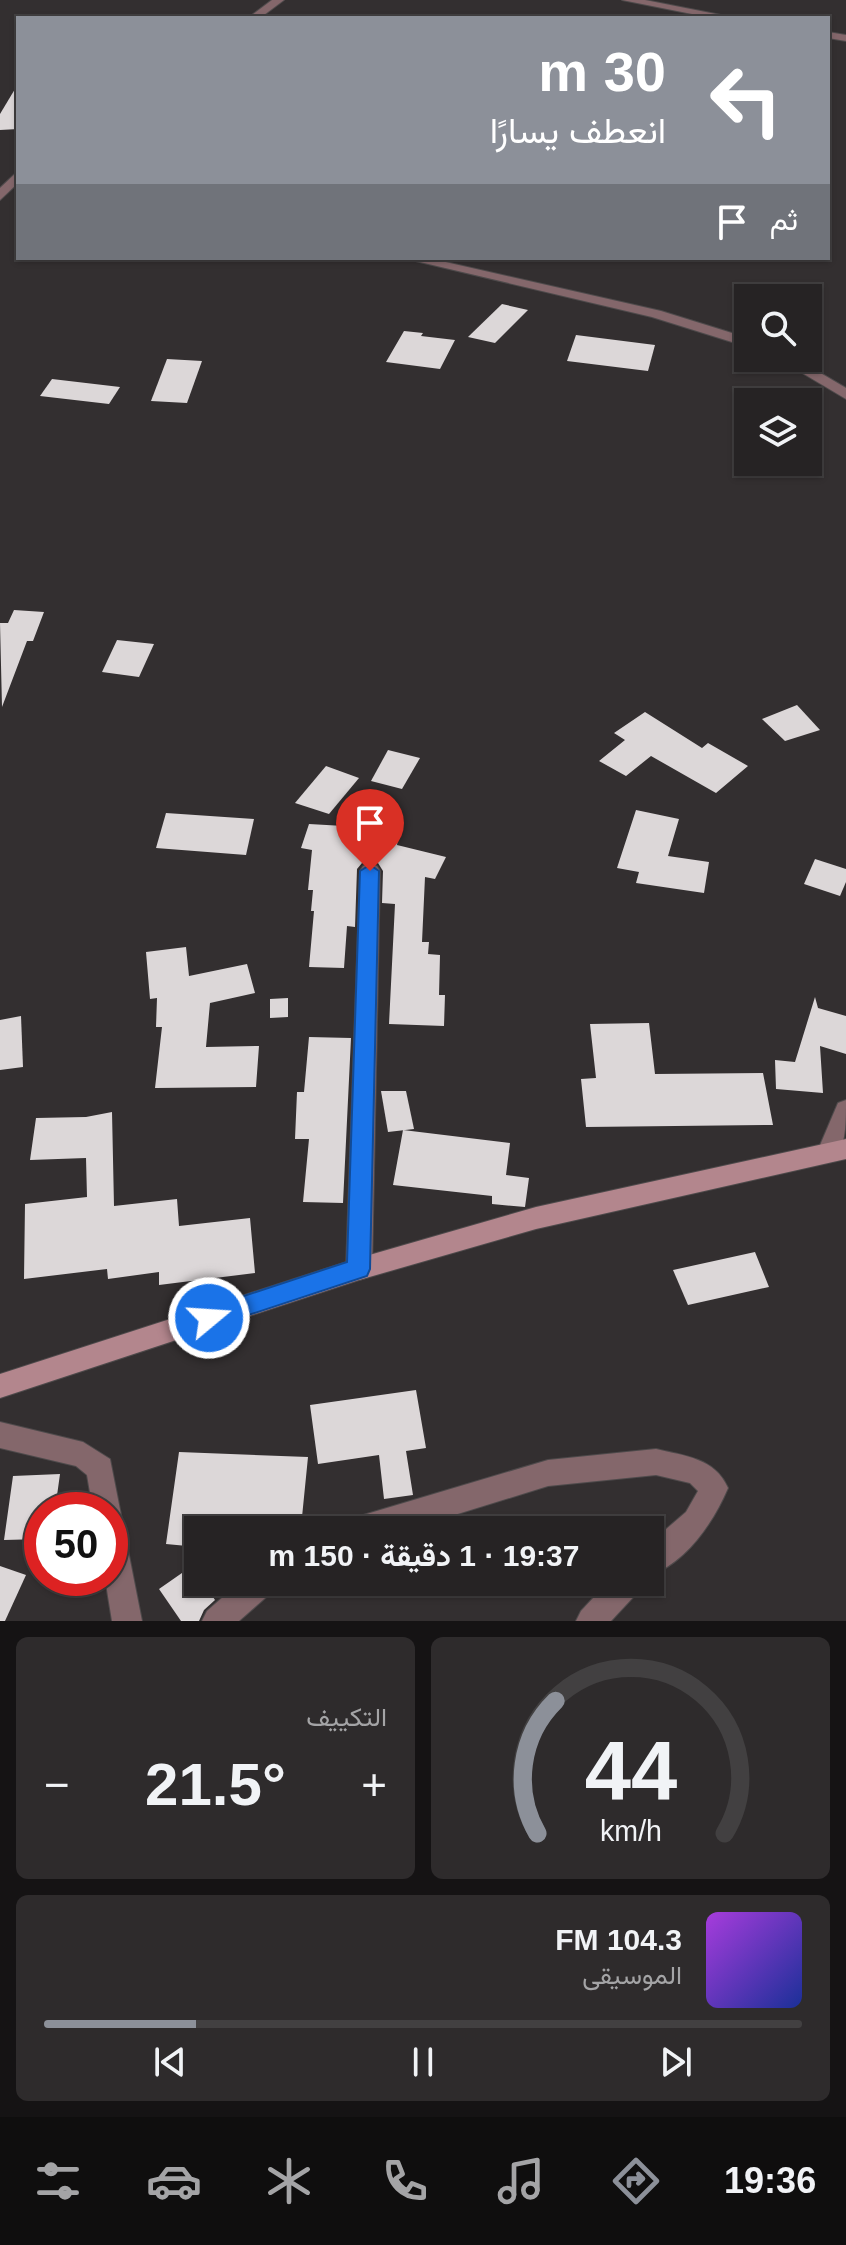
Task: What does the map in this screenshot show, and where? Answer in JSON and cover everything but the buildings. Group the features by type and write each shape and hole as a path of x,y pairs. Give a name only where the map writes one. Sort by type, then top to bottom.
{"main road":[{"path":"0,1386 359,1269 536,1218 838,1150"}],"street":[{"path":"256,16 279,0"},
{"path":"627,0 719,16"},
{"path":"0,196 16,177"},
{"path":"419,260 656,314 734,339"},
{"path":"808,372 846,394"},
{"path":"359,1269 370,871"},
{"path":"838,1150 846,1110"},
{"path":"0,1435 83,1455 100,1468 104,1492"},
{"path":"406,1516 548,1473 656,1462 698,1472 714,1488 696,1522 664,1550"},
{"path":"123,1596 127,1621"},
{"path":"217,1621 246,1596"},
{"path":"591,1621 615,1596"}],"route":[{"path":"209,1318 359,1269 370,871"}]}
